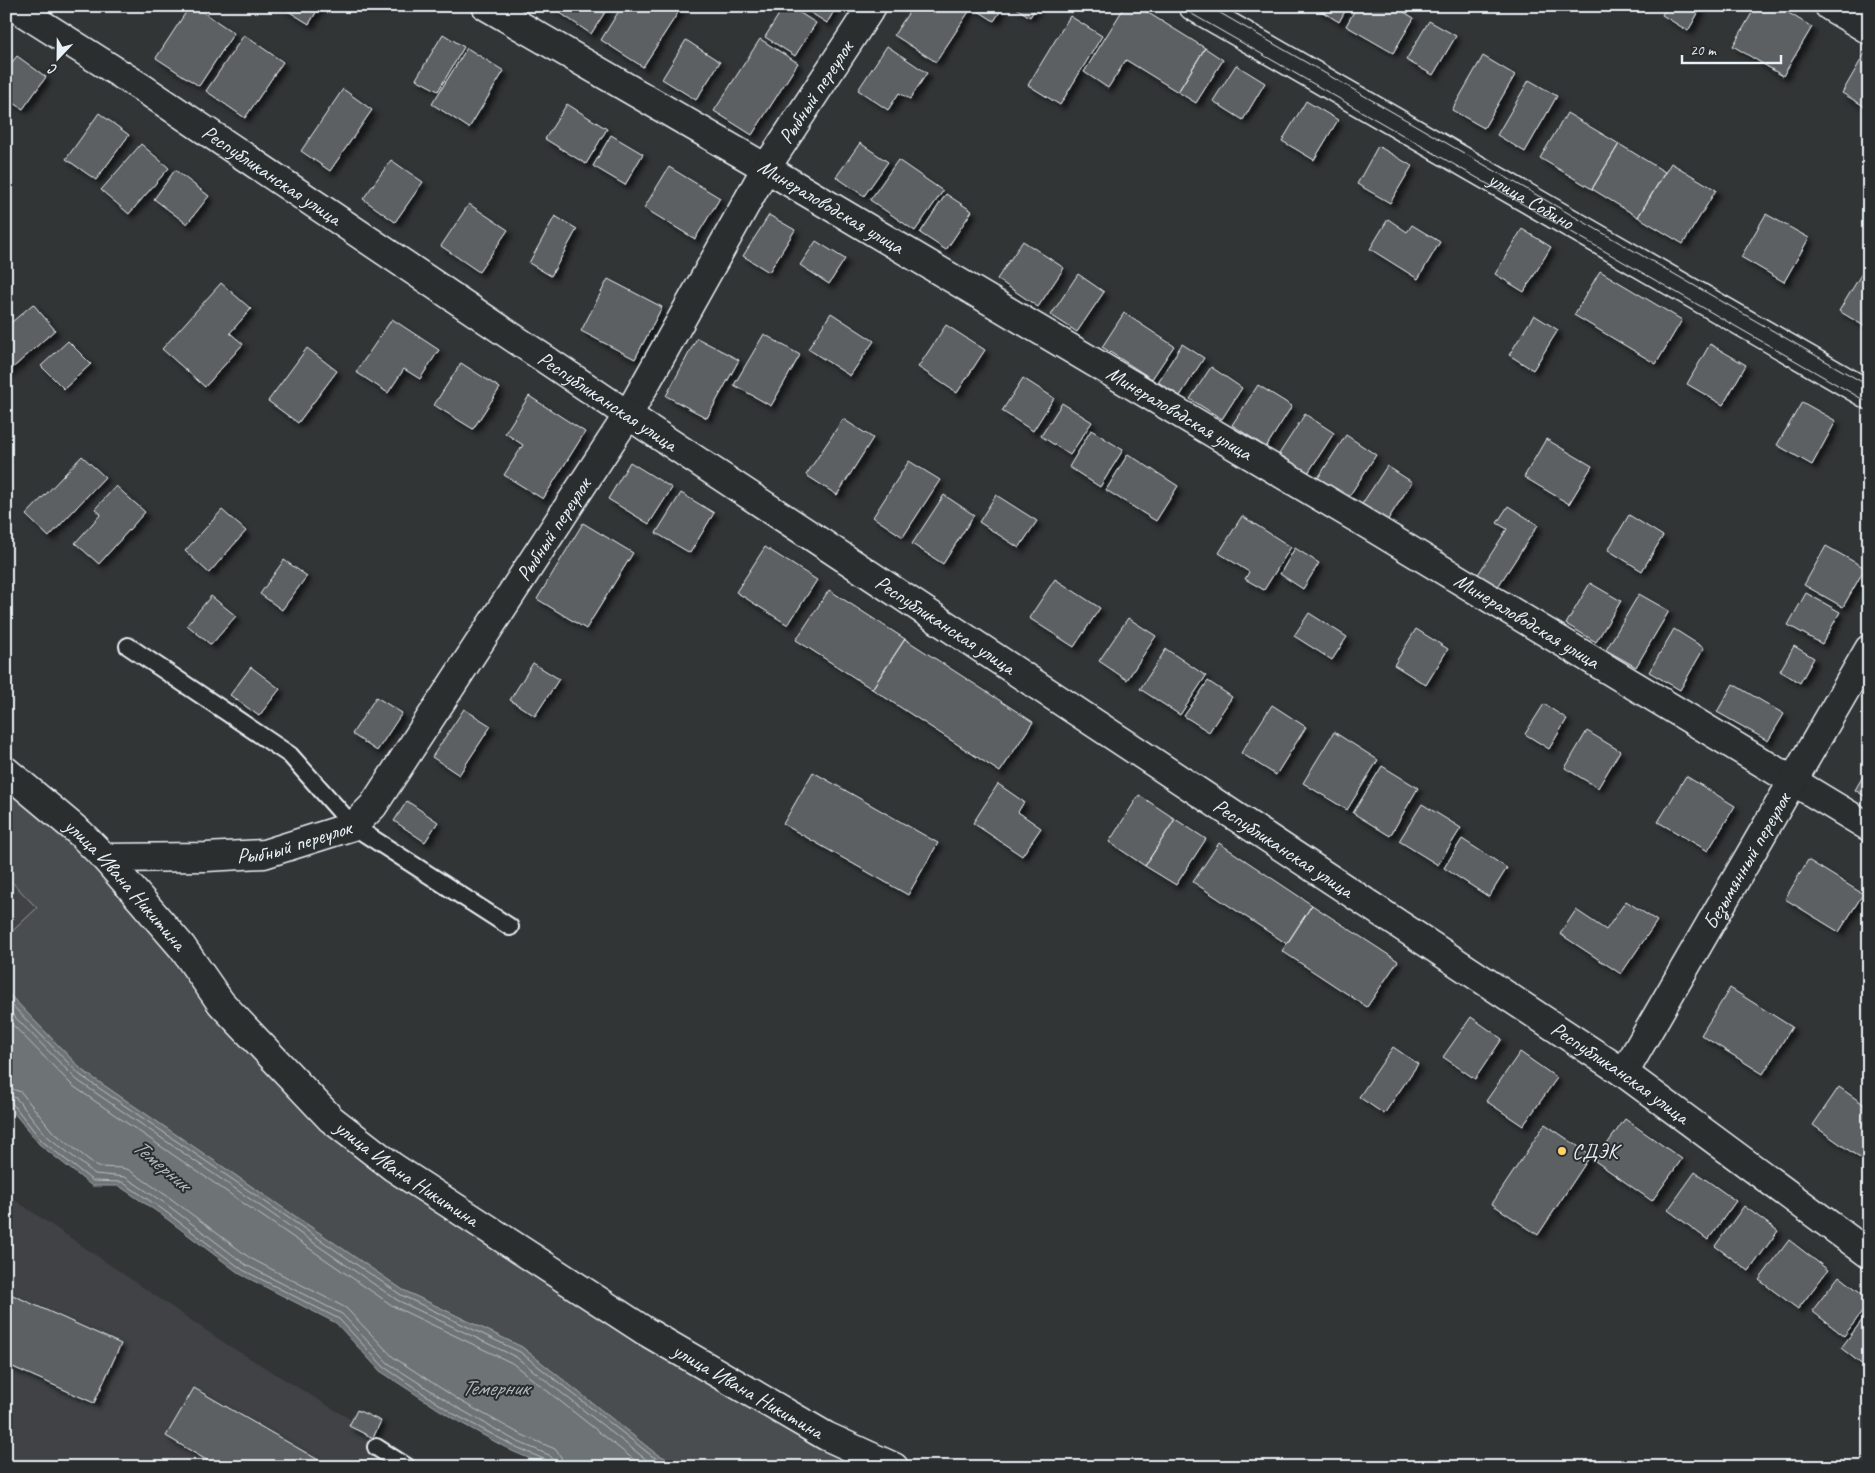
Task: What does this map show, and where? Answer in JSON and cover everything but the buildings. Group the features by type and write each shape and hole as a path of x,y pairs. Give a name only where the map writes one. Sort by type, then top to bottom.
{"street":[{"name":"Республиканская улица","path":"13,6 144,89 628,415 1624,1073 1869,1254"},
{"name":"Минераловодская улица","path":"486,6 766,168 1360,520 1790,782 1869,827"},
{"name":"Рыбный переулок","path":"105,858 206,858 264,854 353,826 373,806 628,415 766,168 872,6"},
{"name":"улица Собино","path":"1193,6 1869,395"},
{"path":"1829,6 1869,30"},
{"name":"Безымянный переулок","path":"1624,1073 1790,782 1869,649"},
{"name":"улица Ивана Никитина","path":"6,771 80,833 105,858 182,948 221,1003 331,1119 393,1167 645,1330 826,1436 894,1467"}],"lane":[{"path":"128,646 290,755 353,826 510,927"},
{"path":"376,1447 407,1467"}],"shaded area":[{"path":"6,771 182,947 393,1167 894,1467 683,1467 655,1453 522,1347 403,1290 83,1071 6,991 6,937 37,908 6,876"},
{"path":"6,876 37,908 6,937"},
{"path":"6,1194 226,1344 429,1467 6,1467"}],"water":[{"name":"Темерник","path":"6,991 83,1071 403,1290 522,1347 655,1453 683,1467 549,1467 512,1451 452,1418 380,1371 336,1323 240,1274 159,1213 119,1186 92,1186 39,1144 6,1103"}],"tram line":[{"path":"1178,6 1869,403"},
{"path":"1208,6 1869,386"}],"place":[{"name":"СДЭК","path":"1562,1151"}]}
